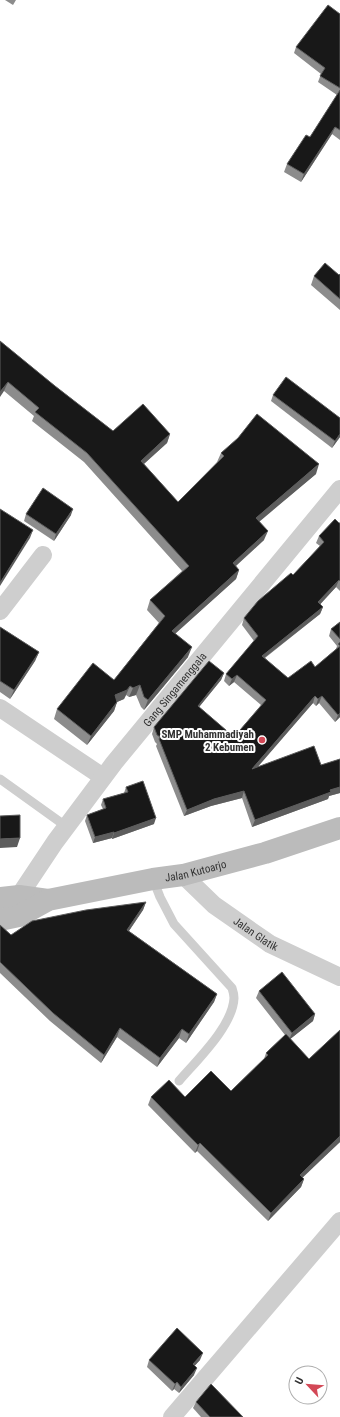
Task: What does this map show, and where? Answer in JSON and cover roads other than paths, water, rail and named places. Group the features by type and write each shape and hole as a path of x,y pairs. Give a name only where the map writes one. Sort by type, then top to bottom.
{"main road":[{"name":"Jalan Kutoarjo","path":"9,908 153,878 183,874 265,853 340,828"}],"street":[{"name":"Gang Singamenggala","path":"9,908 103,777 340,489"},
{"path":"0,611 43,555"},
{"path":"0,708 103,777"},
{"name":"Jalan Glatik","path":"183,874 214,905 270,944 340,977"},
{"path":"172,1417 340,1221"}],"lane":[{"path":"0,779 67,827"},
{"path":"153,878 160,897 174,924 232,988 234,997 230,1012 219,1034 179,1081"}],"place":[{"name":"SMP Muhammadiyah 2 Kebumen","path":"262,740"}]}
